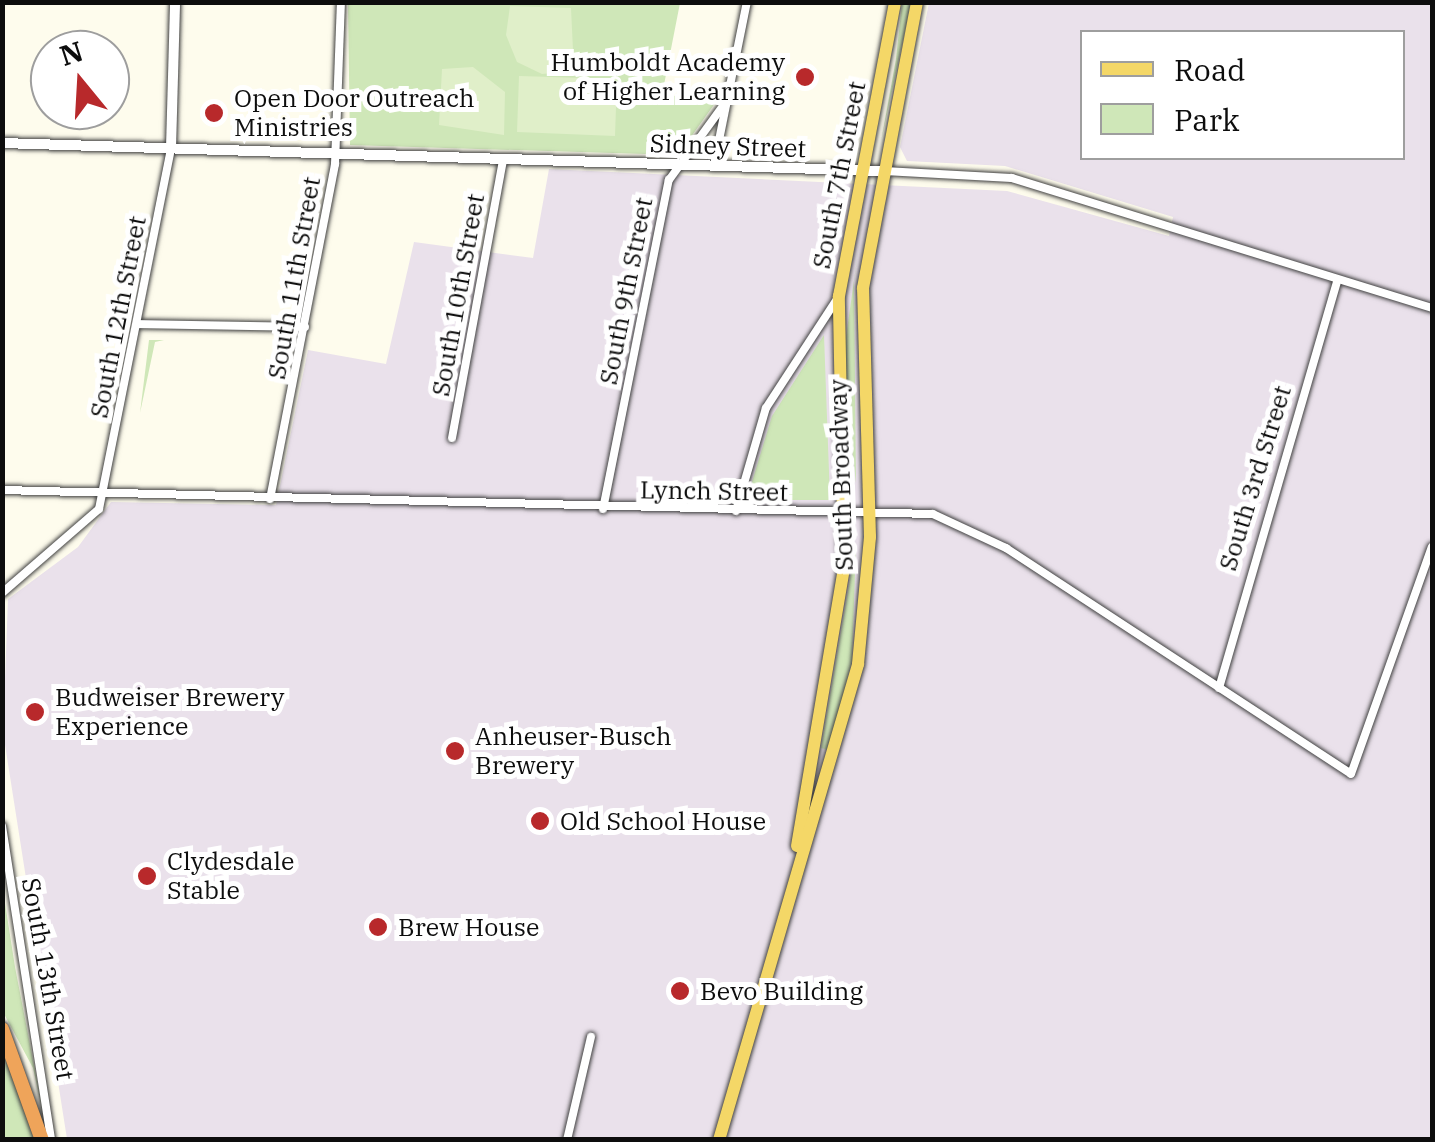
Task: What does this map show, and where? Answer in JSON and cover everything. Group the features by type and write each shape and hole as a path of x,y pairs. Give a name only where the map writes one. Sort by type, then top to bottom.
{"highway":[{"path":"2,1029 42,1140"}],"main road":[{"name":"South 7th Street","path":"839,296 895,2"},
{"name":"South 7th Street","path":"869,244 917,2"},
{"name":"South Broadway","path":"719,1140 793,874 858,664 870,514 859,374 869,244"},
{"name":"South Broadway","path":"793,874 838,624 844,513 839,296"}],"street":[{"name":"South 12th Street","path":"2,592 84,530 104,494 170,148 175,2"},
{"name":"South 11th Street","path":"270,499 336,154 340,2"},
{"name":"South 9th Street","path":"714,166 747,2"},
{"name":"South 9th Street","path":"603,509 678,164 728,99"},
{"name":"Sidney Street","path":"2,143 1012,178 1336,282 1432,308"},
{"name":"South 10th Street","path":"452,438 503,159"},
{"name":"South 3rd Street","path":"1219,688 1336,282"},
{"name":"South 7th Street","path":"736,512 766,408 839,296"},
{"path":"137,324 305,328"},
{"name":"Lynch Street","path":"2,490 603,509 933,514 1006,548 1352,774 1432,546"},
{"name":"South 13th Street","path":"3,828 52,1140"},
{"path":"567,1140 591,1037"}],"shaded area":[{"name":"Anheuser-Busch Brewery","path":"929,3 1432,3 1432,1139 67,1139 3,732 8,599 78,547 111,502 276,505 308,350 386,364 414,242 533,258 549,169 1007,191 1169,236 1173,217 1005,166 907,161 900,147"}],"green space":[{"path":"348,3 680,3 662,95 718,99 678,155 350,145"},
{"path":"902,3 911,3 881,142 896,59"},
{"path":"510,6 571,8 574,71 542,74 517,62 506,35"},
{"path":"473,67 505,92 504,135 439,125 442,69"},
{"path":"519,76 617,79 615,136 517,132"},
{"path":"866,196 854,282 856,483 842,365"},
{"path":"824,335 830,500 758,500 751,485 772,416"},
{"path":"149,340 164,340 155,342 140,413"},
{"path":"856,544 852,661 829,750 821,748"},
{"path":"2,884 45,1122 33,1068 3,1012"},
{"path":"2,1041 38,1139 3,1139"}],"place":[{"name":"Humboldt Academy of Higher Learning","path":"805,77"},
{"name":"Open Door Outreach Ministries","path":"214,113"},
{"name":"Budweiser Brewery Experience","path":"35,712"},
{"name":"Anheuser-Busch Brewery","path":"455,751"},
{"name":"Old School House","path":"540,821"},
{"name":"Clydesdale Stable","path":"147,876"},
{"name":"Brew House","path":"378,927"},
{"name":"Bevo Building","path":"680,991"}]}
